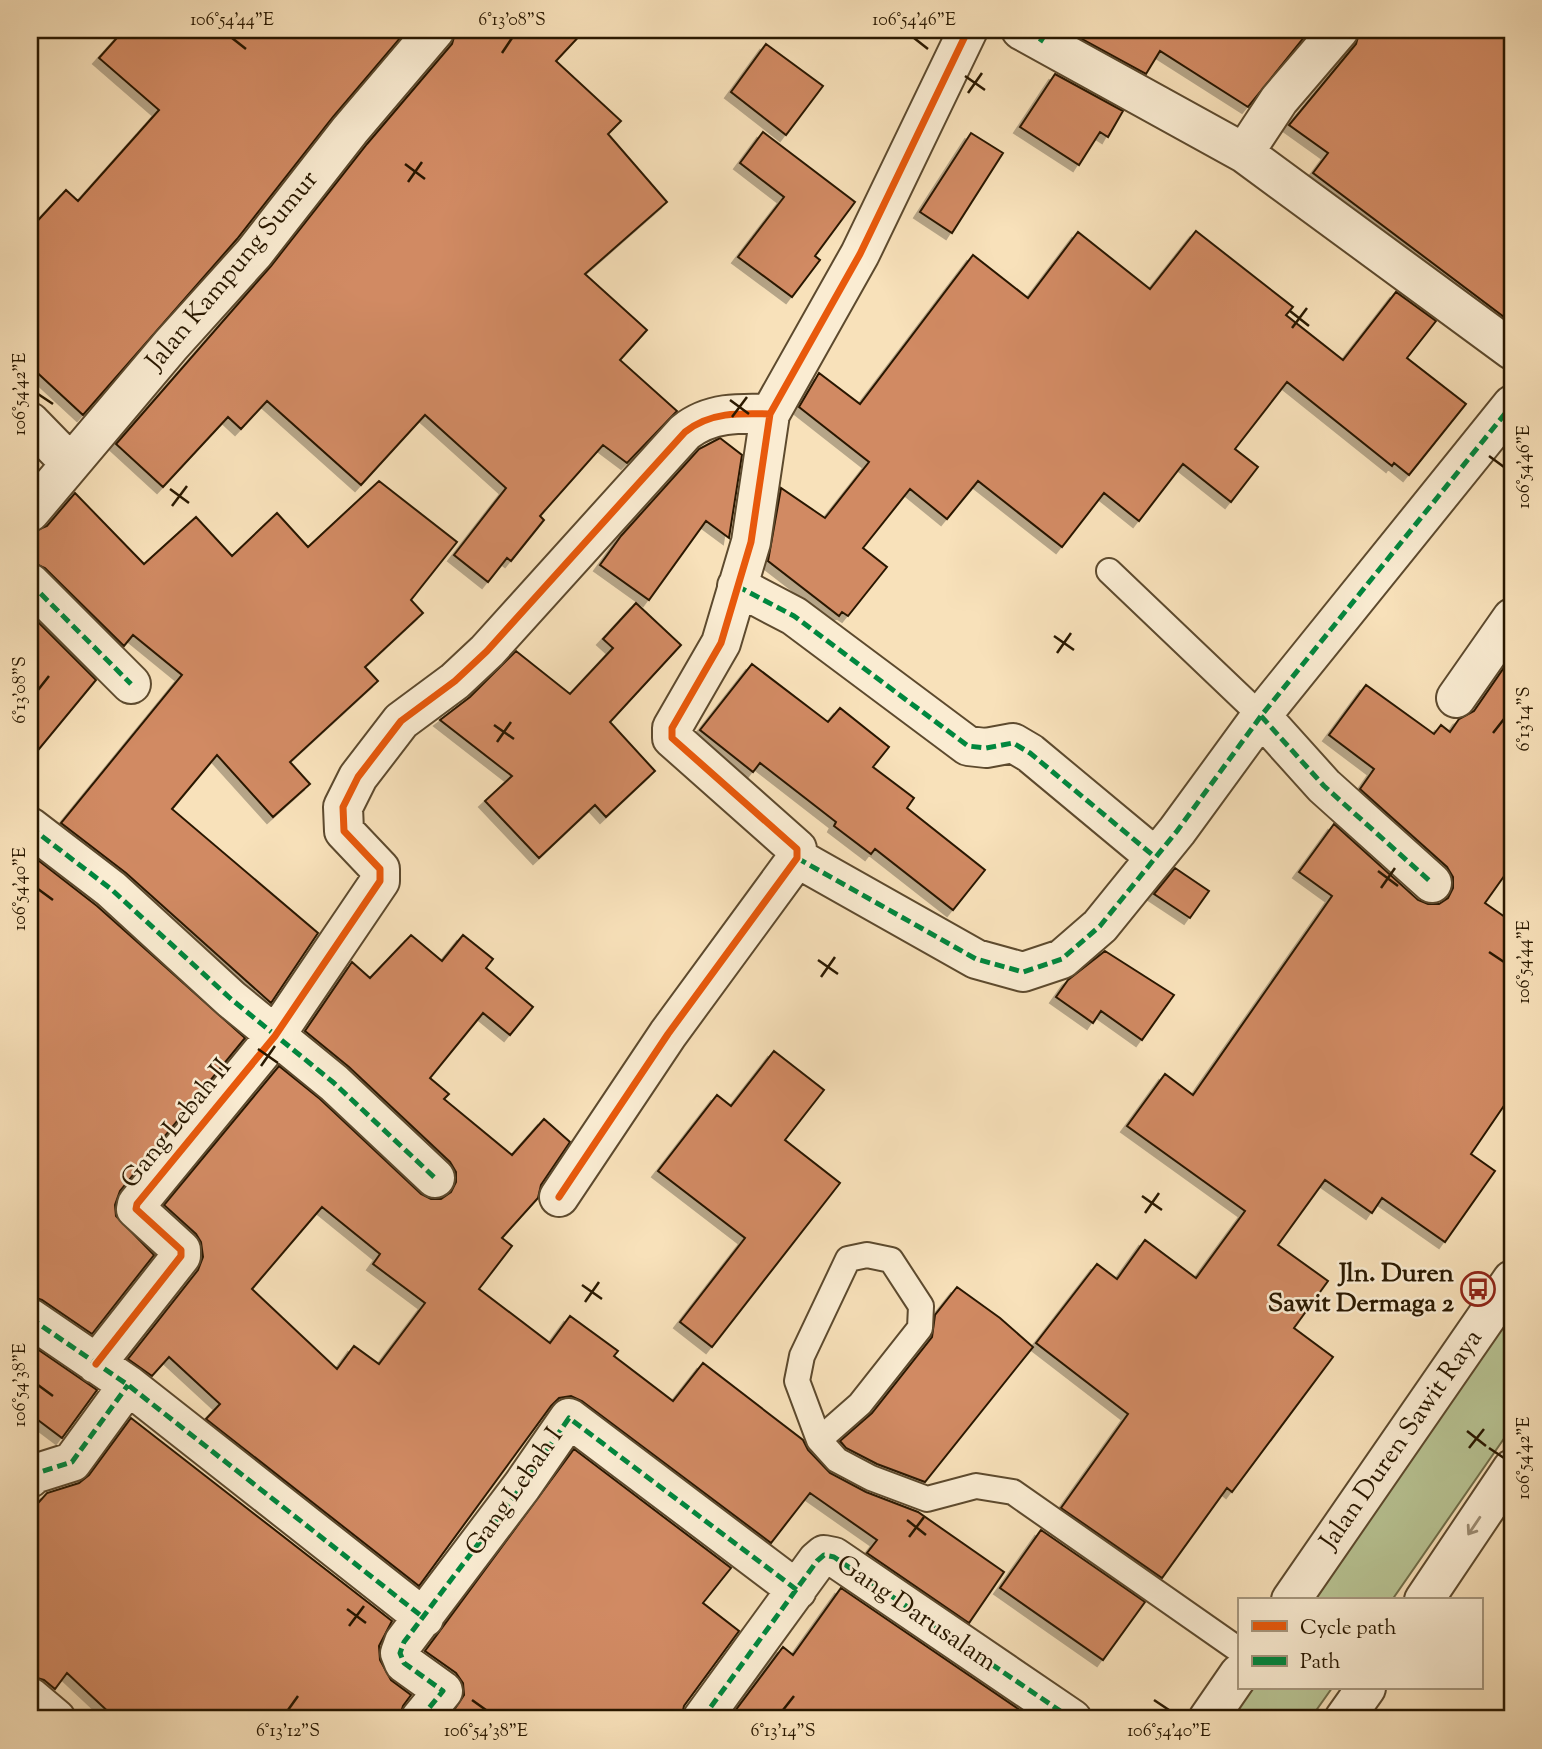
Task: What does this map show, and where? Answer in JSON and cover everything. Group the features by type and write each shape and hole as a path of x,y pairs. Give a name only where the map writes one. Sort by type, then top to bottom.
{"street":[{"name":"Jalan Kampung Sumur","path":"30,512 254,253 435,30"},
{"path":"559,1197 668,1034 797,858 797,849 671,738 676,716 721,643 751,542 770,414 860,254 968,30"},
{"path":"1244,153 1279,100 1339,30"},
{"path":"1036,34 1244,153 1512,350"},
{"path":"797,858 976,959 1023,972 1062,959 1100,926 1261,716 1512,405"},
{"path":"275,1036 381,878 380,869 350,839 342,822 343,807 353,787 384,741 416,708 455,681 487,651 685,432 695,424 717,416 770,414"},
{"path":"30,422 70,463"},
{"path":"30,583 131,684"},
{"path":"737,586 794,616 968,747 986,748 1013,743 1030,753 1155,857"},
{"path":"1456,698 1512,618"},
{"path":"1261,716 1324,786 1432,883"},
{"path":"30,827 111,889 275,1036 334,1083 435,1178"},
{"name":"Gang Lebah II","path":"96,1364 181,1256 181,1250 136,1209 137,1204 275,1036"},
{"name":"Jalan Duren Sawit Raya","path":"1292,1598 1512,1280"},
{"path":"30,1318 128,1385 424,1618"},
{"path":"30,1478 34,1474 72,1462 128,1385"},
{"name":"Gang Lebah I","path":"420,1719 443,1691 404,1663 400,1653 404,1642 569,1418 797,1590"},
{"path":"1425,1598 1512,1469"},
{"name":"Gang Darusalam","path":"702,1719 824,1555 834,1557 1072,1719"},
{"path":"1208,1719 1238,1675"},
{"path":"1344,1719 1365,1690"},
{"path":"30,1697 56,1719"}],"lane":[{"path":"1109,571 1261,716"},
{"path":"819,1440 860,1404 920,1328 921,1306 891,1260 867,1255 848,1259 802,1356 797,1381 819,1440 837,1460 871,1479 927,1499 976,1486 1013,1492 1238,1649"}],"green space":[{"path":"1512,1302 1512,1427 1393,1598 1310,1598"},
{"path":"1248,1690 1331,1690 1310,1719 1228,1719"}],"building":[{"path":"124,30 407,30 333,117 237,239 83,415 30,366 30,229 66,190 78,201 159,110 99,58"},
{"path":"456,30 585,30 556,61 621,121 608,134 667,202 585,274 647,330 620,360 677,411 627,463 603,445 540,516 544,520 511,561 507,558 488,582 454,555 506,488 425,415 361,485 267,401 241,429 228,417 163,487 116,444 271,266 367,144 452,44"},
{"path":"1083,30 1310,30 1248,107 1160,51 1146,74 1078,37"},
{"path":"1360,30 1512,30 1512,323 1313,173 1328,153 1289,125 1356,44"},
{"path":"766,44 823,86 786,135 731,92"},
{"path":"1055,74 1123,111 1108,137 1100,132 1079,165 1020,127"},
{"path":"763,132 855,202 815,256 820,260 792,297 738,257 784,197 740,163"},
{"path":"971,133 1003,153 952,233 920,212"},
{"path":"1196,231 1293,307 1286,315 1343,360 1396,292 1436,321 1407,358 1466,404 1409,475 1394,463 1392,466 1287,382 1235,449 1258,467 1231,502 1183,464 1139,521 1104,493 1062,547 978,481 947,519 910,489 863,548 887,567 848,616 842,612 839,616 768,561 781,488 825,518 869,462 799,407 819,373 860,404 973,255 1028,298 1078,232 1150,289"},
{"path":"720,438 742,455 729,538 706,521 649,600 600,565 621,536 699,449"},
{"path":"379,481 457,542 411,600 423,613 365,667 378,681 290,762 310,784 273,817 217,755 172,809 318,933 271,1003 126,873 61,823 182,675 133,635 124,646 45,568 31,562 30,533 47,526 75,493 144,564 196,517 232,556 277,513 308,547"},
{"path":"636,603 681,645 610,722 655,771 606,817 595,805 539,858 485,801 512,776 440,720 470,697 516,651 570,694 613,648 603,639"},
{"path":"30,614 96,680 30,760"},
{"path":"1512,656 1512,865 1485,903 1512,922 1512,1094 1471,1154 1495,1171 1445,1242 1382,1198 1372,1213 1325,1180 1278,1245 1328,1281 1294,1328 1333,1357 1232,1492 1227,1488 1162,1578 1061,1508 1128,1414 1036,1343 1097,1264 1117,1279 1145,1240 1196,1278 1245,1211 1127,1126 1165,1074 1193,1095 1332,896 1299,872 1334,824 1418,900 1439,904 1448,898 1453,888 1453,877 1447,867 1360,789 1374,769 1329,735 1366,685 1434,734 1441,725 1450,732 1459,719 1474,711"},
{"path":"752,664 828,722 840,708 889,747 873,767 914,798 907,808 985,870 953,910 875,849 871,854 834,826 836,822 760,763 753,772 700,730"},
{"path":"34,857 97,906 245,1038 120,1191 115,1205 116,1216 154,1255 92,1334 42,1300 30,1296 30,862"},
{"path":"1175,868 1209,891 1190,918 1154,894"},
{"path":"411,935 442,961 463,935 493,959 486,968 533,1007 510,1035 483,1013 430,1078 449,1094 444,1099 512,1155 544,1119 570,1142 541,1185 538,1198 502,1238 512,1246 479,1289 550,1343 570,1316 618,1351 614,1356 673,1401 703,1363 803,1440 808,1450 830,1473 866,1492 918,1512 1004,1572 969,1623 867,1553 877,1540 810,1493 771,1543 582,1401 571,1396 559,1398 551,1406 419,1586 206,1419 220,1404 169,1357 152,1376 128,1359 198,1270 203,1257 201,1242 196,1234 164,1205 279,1066 320,1099 421,1194 431,1199 441,1199 451,1192 456,1182 456,1172 450,1162 349,1067 305,1031 352,962 370,978","holes":["322,1207 380,1254 373,1264 425,1303 379,1364 354,1346 337,1369 252,1289"]},
{"path":"1105,951 1174,995 1142,1040 1101,1011 1093,1023 1056,997 1068,980"},
{"path":"774,1051 824,1090 785,1140 840,1183 712,1347 680,1322 745,1238 658,1171 717,1095 731,1106"},
{"path":"957,1287 1000,1318 1033,1347 925,1482 877,1464 846,1448 840,1441 872,1413 932,1337 935,1315"},
{"path":"30,1344 97,1390 62,1438 30,1414"},
{"path":"131,1418 392,1621 379,1646 380,1660 391,1680 411,1695 403,1706 399,1719 116,1719 67,1673 55,1689 44,1680 30,1676 30,1512 47,1493 79,1483 89,1475"},
{"path":"574,1449 731,1568 703,1603 739,1631 684,1706 681,1719 448,1719 464,1695 463,1683 456,1673 425,1651"},
{"path":"1041,1530 1145,1602 1103,1660 1000,1588"},
{"path":"841,1588 1033,1719 729,1719 783,1647 793,1655"}],"marked path":[{"path":"1040,42 1048,30"},
{"path":"797,858 976,959 1023,972 1062,959 1100,926 1177,831 1261,716 1512,405"},
{"path":"30,583 131,684"},
{"path":"737,586 794,616 968,746 986,748 1013,743 1030,753 1155,857"},
{"path":"1261,716 1324,786 1432,883"},
{"path":"30,827 111,889 231,999 334,1083 435,1178"},
{"path":"30,1318 128,1385 424,1618"},
{"path":"30,1478 34,1474 72,1462 128,1385"},
{"path":"420,1719 443,1691 404,1663 400,1653 404,1642 522,1486 569,1418 797,1590"},
{"path":"702,1719 824,1555 834,1557 1072,1719"}],"cycle path":[{"path":"559,1197 668,1034 797,858 797,849 672,738 672,728 721,643 751,542 770,414 860,254 968,30"},
{"path":"96,1364 181,1256 181,1250 136,1209 137,1204 275,1036 380,881 380,869 344,831 343,807 358,777 401,721 455,681 487,651 685,432 715,417 770,414"}],"place":[{"name":"Jln. Duren Sawit Dermaga 2","path":"1478,1289"}]}
